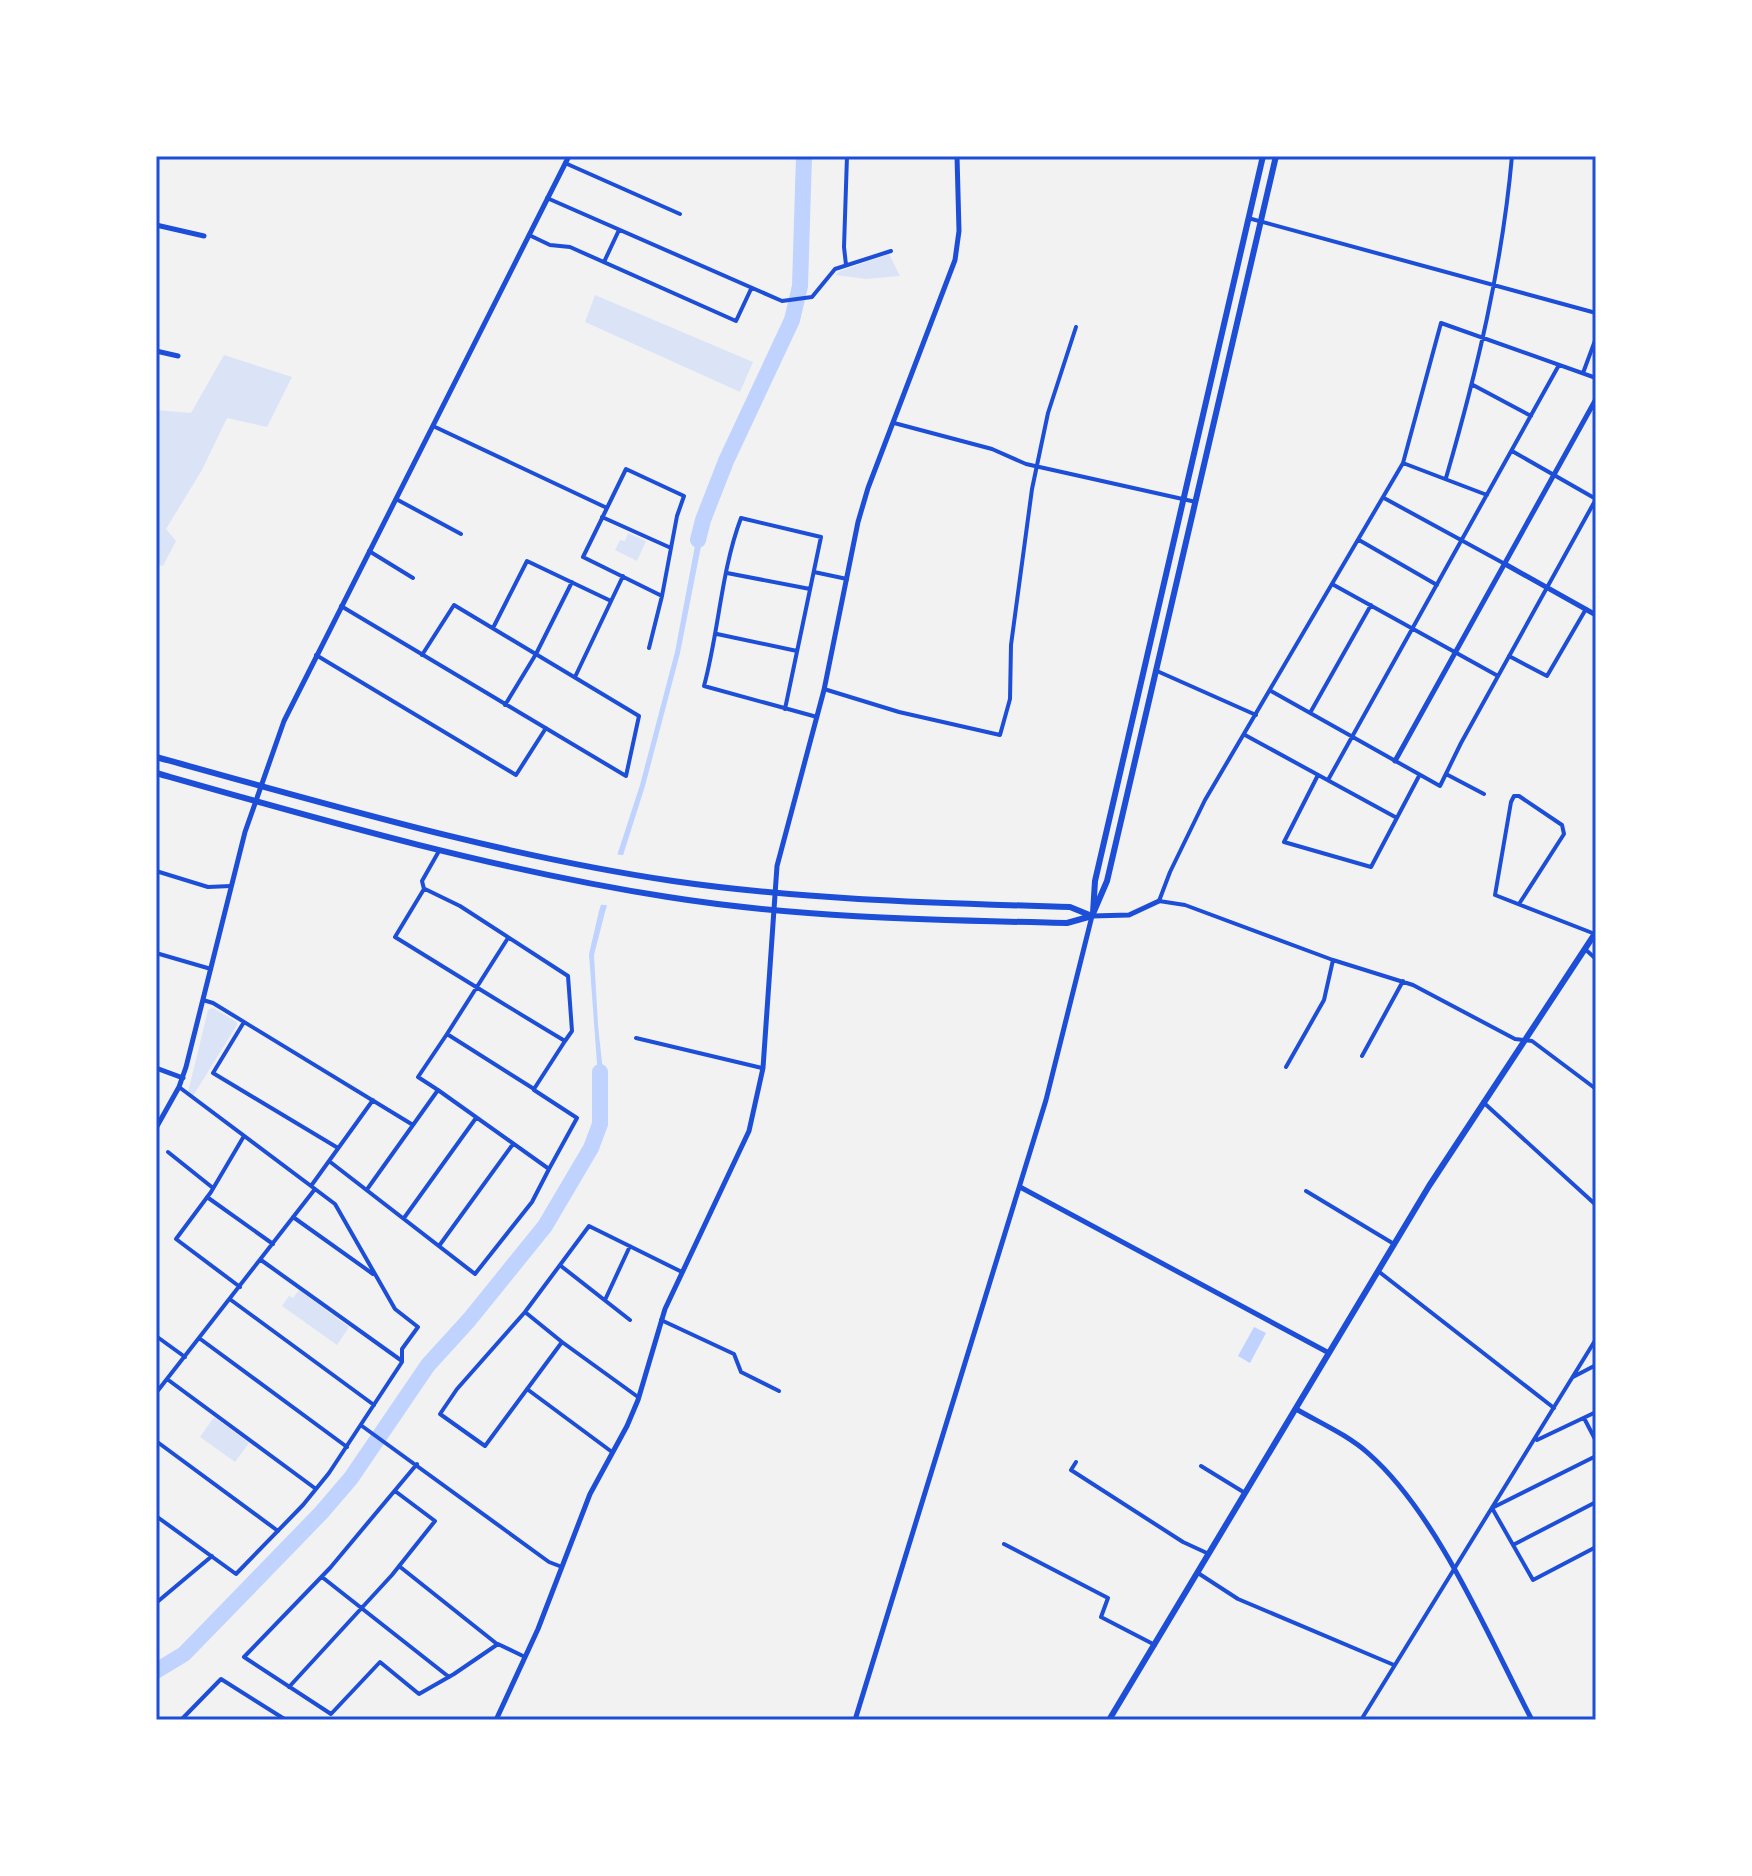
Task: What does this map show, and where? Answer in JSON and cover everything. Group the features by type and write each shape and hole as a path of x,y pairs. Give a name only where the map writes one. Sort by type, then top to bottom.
{"main road":[{"path":"1092,916 1095,881 1263,156"},
{"path":"1092,916 1107,881 1276,156"},
{"path":"156,757 511,851 628,873 774,893 1070,907 1092,916"},
{"path":"156,773 441,849 622,889 773,910 872,917 1067,923 1092,916"},
{"path":"1109,1720 1394,1244 1595,933"}],"street":[{"path":"157,1123 183,1078 255,801 284,721 569,156"},
{"path":"846,265 847,156"},
{"path":"496,1720 525,1657 590,1494 627,1426 639,1397 661,1320 741,1153 754,1113 763,1068 774,893 782,845 824,689 868,488 955,260 959,231 957,156"},
{"path":"1446,478 1473,385 1496,287 1512,156"},
{"path":"565,163 680,214"},
{"path":"547,198 782,301 810,297 817,293 835,269 891,251"},
{"path":"1248,218 1596,313"},
{"path":"156,225 204,236"},
{"path":"604,262 619,230"},
{"path":"529,235 550,245 570,247 736,321 751,289"},
{"path":"1159,901 1190,828 1403,463 1441,323 1596,378"},
{"path":"824,689 899,712 1000,735 1010,699 1011,645 1027,515 1048,413 1076,327"},
{"path":"1583,373 1596,338"},
{"path":"156,351 178,356"},
{"path":"1328,780 1559,365"},
{"path":"1473,385 1531,416"},
{"path":"1395,761 1596,399"},
{"path":"892,423 992,449 1026,464 1196,502"},
{"path":"433,426 607,508"},
{"path":"1271,691 1440,786 1596,499 1512,451"},
{"path":"1403,463 1487,495"},
{"path":"649,648 662,596 677,516 684,496 626,469 583,557 662,596"},
{"path":"1384,498 1596,615"},
{"path":"396,499 461,534"},
{"path":"602,517 671,548"},
{"path":"785,709 821,537 741,518 734,537 717,634 704,686 785,709 817,717"},
{"path":"1358,540 1437,585"},
{"path":"369,551 413,578"},
{"path":"493,628 527,561 611,601"},
{"path":"814,572 847,579"},
{"path":"727,573 810,589"},
{"path":"575,677 623,576"},
{"path":"505,705 536,654 572,582"},
{"path":"1332,583 1498,676"},
{"path":"341,606 422,655 505,705 626,776 639,716 493,628 454,605 422,655"},
{"path":"1310,713 1371,605"},
{"path":"1509,656 1547,676 1586,609"},
{"path":"717,634 797,651"},
{"path":"316,655 516,775 546,728"},
{"path":"1157,671 1256,715"},
{"path":"1245,735 1397,818"},
{"path":"1446,774 1484,794"},
{"path":"1318,775 1284,842 1371,867 1420,775"},
{"path":"1519,904 1564,834 1562,825 1519,796 1514,796 1495,895 1595,933"},
{"path":"441,849 422,881 424,889 395,937 565,1041"},
{"path":"156,871 208,887 231,886"},
{"path":"424,889 460,906 568,976 572,1031 534,1089"},
{"path":"855,1720 1020,1187 1059,1051 1092,916 1129,915 1159,901 1185,905 1333,960 1425,990 1515,1039 1532,1041 1596,1089"},
{"path":"508,938 418,1077 549,1169"},
{"path":"1584,949 1596,959"},
{"path":"156,953 211,969"},
{"path":"1286,1067 1324,1000 1333,960"},
{"path":"1362,1056 1403,981"},
{"path":"203,1000 213,1003 413,1125"},
{"path":"244,1022 213,1073 338,1148"},
{"path":"329,1161 475,1274 532,1202 577,1118 447,1034"},
{"path":"636,1038 763,1068"},
{"path":"156,1068 183,1078"},
{"path":"156,1516 236,1574 316,1489 347,1447 402,1362 402,1349 418,1327 395,1309 335,1204 179,1087"},
{"path":"368,1189 438,1090"},
{"path":"156,1393 293,1217 373,1100"},
{"path":"1483,1102 1596,1205"},
{"path":"404,1218 476,1118"},
{"path":"240,1287 176,1239 213,1188 244,1136"},
{"path":"439,1246 513,1144"},
{"path":"168,1152 213,1188"},
{"path":"1020,1187 1329,1353"},
{"path":"1306,1191 1394,1244"},
{"path":"207,1197 273,1244"},
{"path":"293,1217 377,1277"},
{"path":"562,1342 485,1446 440,1414 457,1389 525,1312 589,1226 682,1272"},
{"path":"605,1300 630,1246"},
{"path":"261,1260 402,1362"},
{"path":"561,1266 630,1320"},
{"path":"1378,1271 1554,1408"},
{"path":"230,1300 374,1405"},
{"path":"525,1312 639,1397"},
{"path":"661,1320 734,1354 741,1372 779,1391"},
{"path":"156,1336 185,1357"},
{"path":"199,1338 347,1447"},
{"path":"1361,1720 1596,1339"},
{"path":"1573,1377 1596,1365"},
{"path":"167,1379 316,1489"},
{"path":"527,1389 612,1452"},
{"path":"1296,1409 1372,1456 1415,1508 1453,1569 1532,1720"},
{"path":"1535,1441 1596,1412"},
{"path":"1584,1418 1596,1441"},
{"path":"361,1425 549,1562 562,1567"},
{"path":"156,1441 278,1531"},
{"path":"1492,1508 1596,1456"},
{"path":"1076,1462 1071,1470 1183,1542 1209,1554"},
{"path":"417,1464 322,1577 244,1657 331,1714 380,1662 419,1694 498,1644"},
{"path":"1201,1466 1245,1493"},
{"path":"289,1687 399,1566 435,1521 395,1491"},
{"path":"1512,1545 1596,1502"},
{"path":"1492,1508 1533,1580 1596,1547"},
{"path":"1004,1544 1108,1598 1101,1617 1155,1645"},
{"path":"156,1603 212,1556"},
{"path":"399,1566 498,1644 525,1657"},
{"path":"1198,1573 1238,1599 1395,1665"},
{"path":"322,1577 449,1677"},
{"path":"181,1720 221,1679 286,1720"}],"shaded area":[{"path":"889,254 900,276 866,279 835,275 840,271"},
{"path":"595,295 753,362 740,392 585,322"},
{"path":"224,355 292,377 267,427 227,418 202,470 166,529 176,541 163,566 156,564 156,410 191,413"},
{"path":"628,533 646,541 637,561 615,550 620,540 625,541"},
{"path":"213,1008 237,1022 237,1025 193,1096 188,1092 208,1010"},
{"path":"299,1290 349,1327 337,1345 282,1306 289,1296 293,1298"},
{"path":"214,1417 249,1443 235,1462 200,1437"}],"water":[{"path":"700,519 706,521 680,653 645,786 594,955 605,1091 599,1091 589,954 599,911 640,785 675,652"},
{"path":"1254,1327 1266,1333 1250,1363 1238,1356"}],"pier":[{"path":"615,854 628,856 611,906 597,904"}],"waterway":[{"path":"698,540 726,461 792,320 800,286 804,156"},
{"path":"156,1671 184,1654 321,1513 351,1478 428,1365 545,1226 591,1148 600,1124 600,1072"}]}
